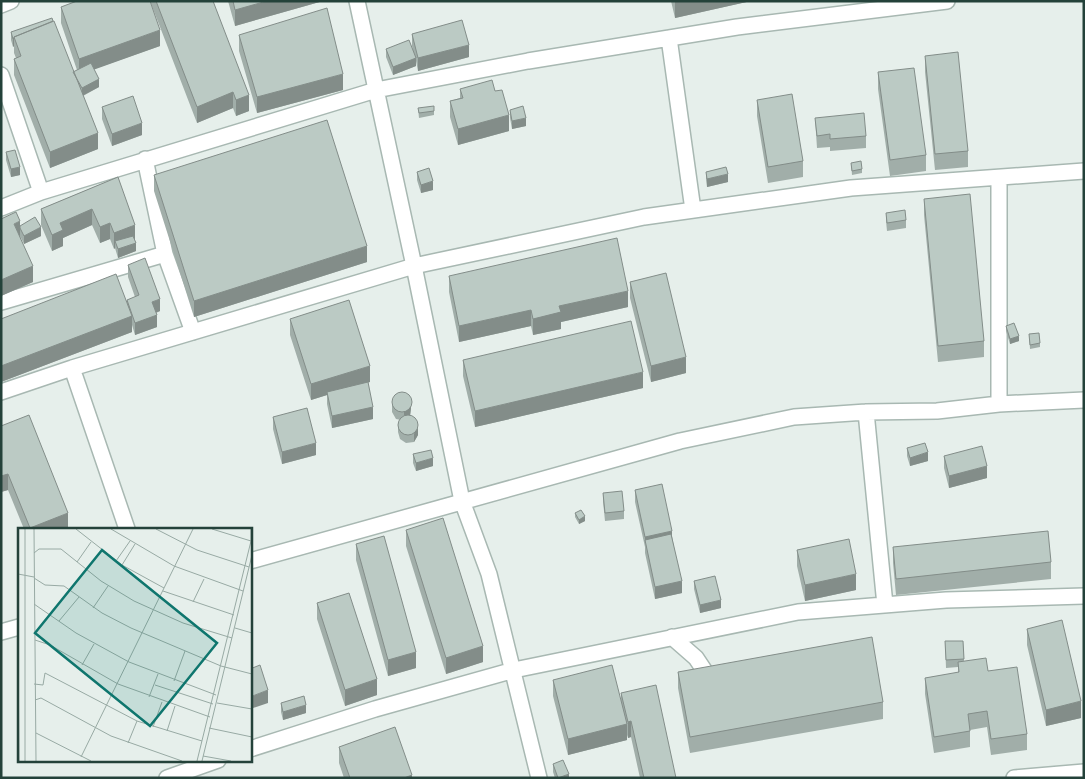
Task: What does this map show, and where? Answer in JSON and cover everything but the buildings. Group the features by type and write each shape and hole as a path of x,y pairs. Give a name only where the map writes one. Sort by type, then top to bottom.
{"street":[{"path":"1,5 11,1"},
{"path":"357,1 462,501 489,574 514,670 538,778"},
{"path":"1,208 41,192 376,90 528,61 737,27 946,1"},
{"path":"669,38 693,210"},
{"path":"1,75 41,192"},
{"path":"145,160 165,254 193,332"},
{"path":"1,392 72,368 414,266 644,217 851,188 1084,171"},
{"path":"999,178 999,404"},
{"path":"1,302 165,254"},
{"path":"72,368 127,528"},
{"path":"251,561 680,441 794,417 866,412 937,411 999,404 1084,400"},
{"path":"866,412 885,605"},
{"path":"251,749 375,709 514,670 798,612 946,600 1084,596"},
{"path":"1,632 18,626"},
{"path":"672,637 696,658 708,676"},
{"path":"168,778 212,762"},
{"path":"1014,778 1084,772"}]}
